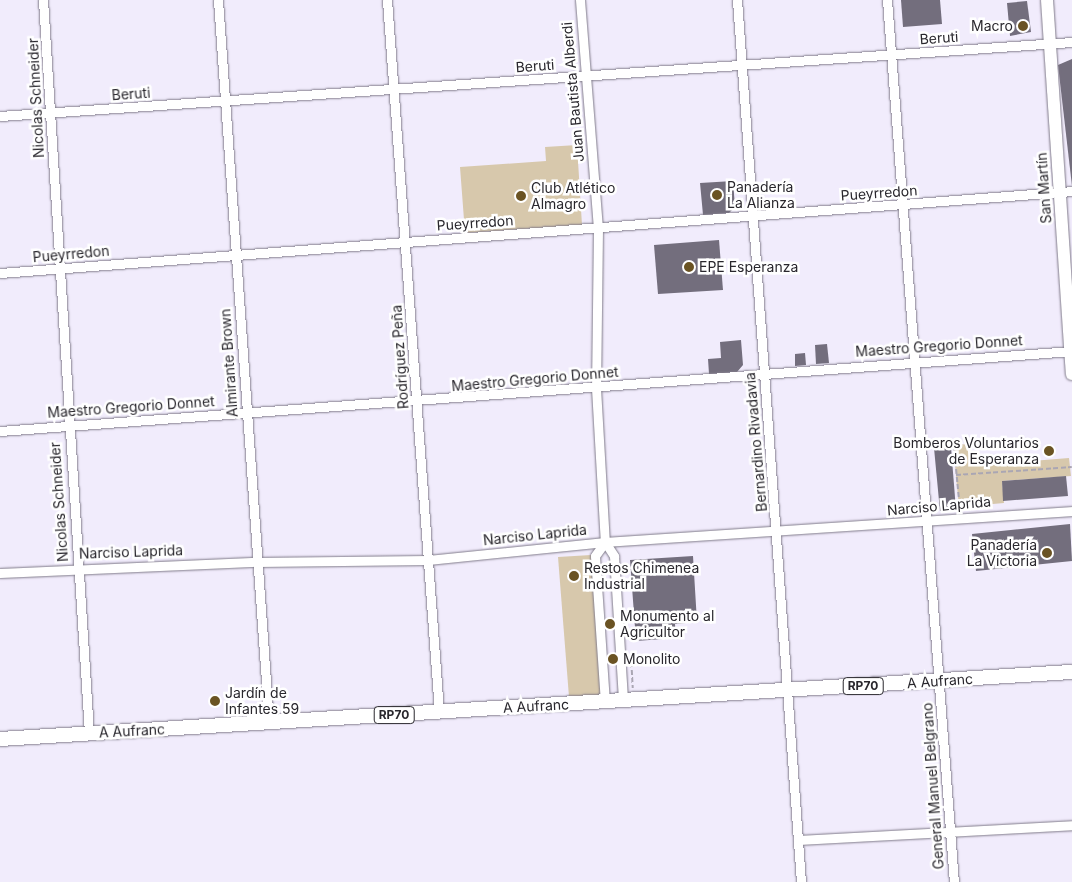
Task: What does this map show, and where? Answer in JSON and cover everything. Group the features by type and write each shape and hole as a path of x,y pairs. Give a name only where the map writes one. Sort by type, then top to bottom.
{"main road":[{"name":"San Martín","path":"1047,0 1066,192 1072,374"},
{"name":"A Aufranc","path":"0,739 787,692 1072,672"}],"street":[{"name":"Nicolas Schneider","path":"44,0 67,425 89,733"},
{"name":"Almirante Brown","path":"218,0 269,723"},
{"name":"Rodríguez Peña","path":"387,0 439,712"},
{"name":"Juan Bautista Alberdi","path":"580,0 598,228 596,388 605,542 614,556 624,701"},
{"name":"Bernardino Rivadavia","path":"737,0 801,882"},
{"name":"General Manuel Belgrano","path":"888,0 954,882"},
{"name":"Beruti","path":"0,116 1072,42"},
{"name":"Pueyrredon","path":"0,273 903,206 1066,192"},
{"name":"Maestro Gregorio Donnet","path":"0,430 417,402 764,372 1071,351"},
{"name":"Narciso Laprida","path":"0,573 77,568 257,562 428,560 605,542 777,533 960,517 1072,511"},
{"name":"Juan Bautista Alberdi","path":"605,542 595,556 605,702"},
{"path":"798,840 1072,824"}],"path":[{"path":"954,447 960,517"},
{"path":"956,475 1072,466"}],"shaded area":[{"name":"Club Atlético Almagro","path":"577,145 582,225 465,233 460,167 546,161 545,147"},
{"path":"969,444 971,466 1069,458 1071,476 1002,481 1004,503 959,507 953,445"},
{"path":"591,555 601,696 569,697 558,557"}],"building":[{"path":"901,0 940,0 942,24 903,27"},
{"path":"1027,1 1031,32 1010,36 1007,3"},
{"path":"1072,59 1072,186 1058,65"},
{"name":"Panadería La Alianza","path":"733,181 735,207 729,213 703,215 700,183"},
{"name":"EPE Esperanza","path":"719,240 723,290 658,294 654,245"},
{"path":"741,340 743,365 737,372 709,374 708,359 721,358 720,342"},
{"path":"827,344 829,363 816,364 815,345"},
{"path":"805,353 806,365 795,366 795,354"},
{"path":"951,447 956,510 940,511 934,448"},
{"path":"1066,476 1068,496 1003,501 1002,481"},
{"path":"1070,524 1072,561 976,571 972,534"},
{"path":"693,556 697,622 675,624 676,638 636,641 630,560"}],"place":[{"name":"Macro","path":"1023,26"},
{"name":"Panadería La Alianza","path":"717,195"},
{"name":"Club Atlético Almagro","path":"521,196"},
{"name":"EPE Esperanza","path":"689,267"},
{"name":"Bomberos Voluntarios de Esperanza","path":"1049,451"},
{"name":"Panadería La Victoria","path":"1047,553"},
{"name":"Restos Chimenea Industrial","path":"574,576"},
{"name":"Monumento al Agricultor","path":"610,624"},
{"name":"Monolito","path":"613,659"},
{"name":"Jardín de Infantes 59","path":"215,701"}]}
